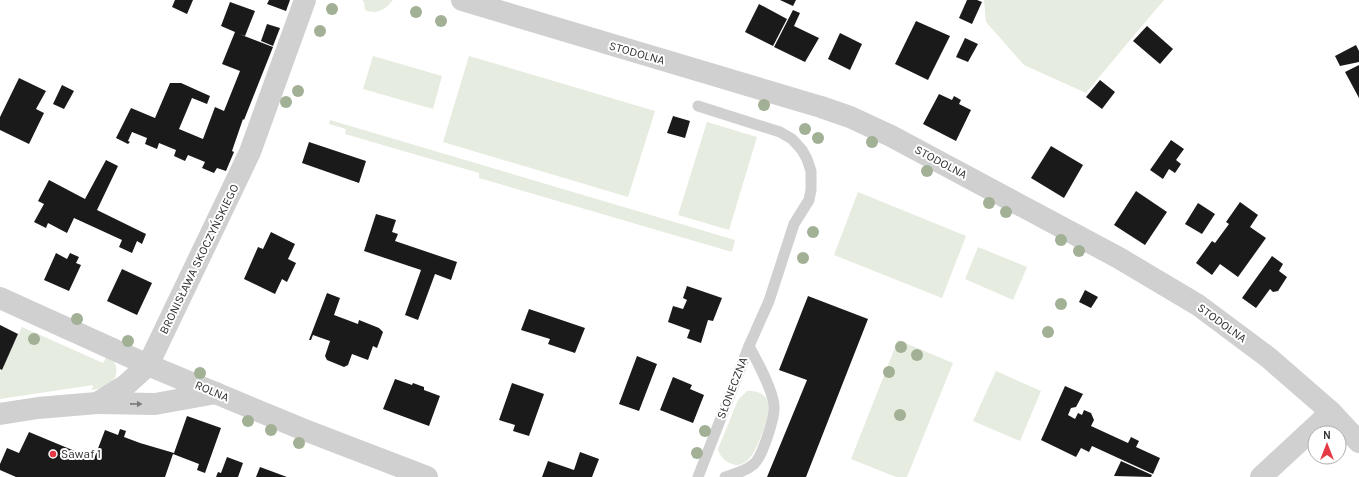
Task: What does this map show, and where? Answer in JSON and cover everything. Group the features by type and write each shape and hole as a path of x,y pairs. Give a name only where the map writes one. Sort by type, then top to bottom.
{"street":[{"name":"BRONISŁAWA SKOCZYŃSKIEGO","path":"0,414 38,408 97,403 126,385 148,365 250,152 305,0"},
{"name":"STODOLNA","path":"462,0 821,107 892,136 1119,258 1198,305 1270,358 1331,412 1359,442"},
{"name":"ROLNA","path":"0,298 148,365 302,429 427,477"},
{"path":"97,403 155,404 216,393"},
{"path":"1261,477 1331,412"}],"lane":[{"name":"SŁONECZNA","path":"698,106 780,132 792,139 802,150 809,165 812,179 809,200 794,224 770,301 749,346 698,477"},
{"path":"726,477 754,464 767,439 772,420 774,406 770,392 749,346"}],"shaded area":[{"path":"362,0 393,0 384,9 373,12 365,10 364,2"},
{"path":"984,0 1164,0 1086,93 1024,65 986,22"},
{"path":"373,56 442,76 433,109 363,89"},
{"path":"469,56 655,111 628,197 443,142"},
{"path":"330,120 735,240 732,252 479,178 479,173 345,134 346,129 329,124"},
{"path":"707,122 757,137 729,230 678,215"},
{"path":"858,192 966,236 942,298 834,255"},
{"path":"978,247 1027,267 1013,300 965,279"},
{"path":"22,327 103,363 107,356 116,366 115,378 108,385 92,390 93,385 0,399 0,372"},
{"path":"898,340 953,363 907,477 896,477 851,459"},
{"path":"996,371 1041,391 1020,441 973,421"},
{"path":"747,391 757,392 767,399 767,420 760,440 750,458 740,465 733,464 723,459 718,449 738,400"}],"building":[{"path":"175,0 193,0 187,14 172,7"},
{"path":"269,0 290,0 286,11 267,4"},
{"path":"780,0 796,0 793,6"},
{"path":"967,0 977,0 982,2 972,24 959,18"},
{"path":"230,2 255,11 245,36 239,34 273,47 244,120 243,119 232,151 234,152 226,171 217,168 214,173 202,168 205,162 188,155 185,161 174,156 176,150 159,143 157,149 145,144 147,138 132,132 128,141 130,142 128,144 116,138 131,108 155,118 170,83 181,83 210,96 207,104 192,98 179,129 203,139 215,107 224,111 240,71 222,64 235,32 221,26"},
{"path":"759,4 787,19 773,46 745,32"},
{"path":"793,10 800,13 794,26 819,38 805,62 774,47"},
{"path":"916,21 950,36 928,80 895,64"},
{"path":"267,24 280,28 273,46 261,41"},
{"path":"1147,26 1173,49 1160,64 1133,41"},
{"path":"840,33 862,44 850,70 828,59"},
{"path":"965,38 978,44 968,62 956,57"},
{"path":"1356,45 1359,51 1359,62 1340,66 1335,56"},
{"path":"1359,65 1359,98 1345,72"},
{"path":"19,78 46,91 36,109 44,113 29,144 0,130 0,117"},
{"path":"1100,80 1115,92 1102,109 1086,97"},
{"path":"62,85 74,91 64,109 53,104"},
{"path":"939,94 952,100 954,96 961,100 959,104 971,110 956,141 923,124"},
{"path":"673,116 690,121 685,138 667,133"},
{"path":"1171,140 1184,149 1176,160 1181,164 1175,173 1169,169 1163,179 1150,170"},
{"path":"309,142 366,161 359,183 302,163"},
{"path":"1051,146 1083,165 1064,198 1031,178"},
{"path":"106,160 118,166 97,210 146,234 142,244 137,241 132,253 119,247 122,240 74,218 67,233 48,223 46,228 34,222 44,204 38,201 49,180 85,199"},
{"path":"1136,191 1167,212 1145,245 1114,225"},
{"path":"1240,202 1258,215 1250,227 1266,238 1238,277 1220,264 1212,275 1196,263 1212,241 1215,243 1229,224 1226,222"},
{"path":"1198,203 1215,214 1202,234 1185,224"},
{"path":"376,214 396,220 392,232 398,234 395,241 457,262 451,280 435,274 418,320 405,315 421,270 364,251"},
{"path":"271,232 295,244 288,259 296,263 287,282 282,279 275,294 244,279 258,247 263,249"},
{"path":"56,253 67,259 70,253 79,257 76,263 81,265 69,291 44,280"},
{"path":"1272,256 1283,264 1279,271 1287,277 1278,291 1273,292 1270,289 1256,308 1242,298"},
{"path":"122,269 152,283 137,315 107,301"},
{"path":"687,286 722,298 713,321 708,320 701,343 687,338 690,330 668,322 673,306 683,309 687,300 683,298"},
{"path":"1085,290 1098,297 1091,308 1079,302"},
{"path":"327,293 340,298 334,315 358,324 359,320 379,328 383,332 377,348 373,346 368,360 352,354 348,365 344,367 327,360 325,356 330,341 313,335 311,340 309,340"},
{"path":"808,296 868,319 806,477 767,477 807,380 779,370"},
{"path":"529,309 585,328 575,353 548,344 550,339 521,330"},
{"path":"0,325 18,334 2,370 0,369"},
{"path":"637,356 657,364 639,411 619,404"},
{"path":"673,377 692,385 690,389 704,395 693,423 660,410"},
{"path":"395,379 412,385 413,383 424,387 424,390 440,396 429,426 383,409"},
{"path":"512,383 544,394 529,436 513,431 515,425 499,420"},
{"path":"1065,386 1083,394 1076,407 1071,408 1068,415 1075,419 1078,413 1082,415 1084,410 1091,413 1094,420 1091,426 1128,443 1131,437 1139,441 1136,447 1160,458 1153,474 1092,446 1089,452 1081,448 1076,457 1041,440"},
{"path":"187,416 221,428 205,473 197,470 199,464 173,454 165,477 16,477 0,470 0,464 7,448 19,453 29,432 94,459 105,430 118,435 120,429 126,431 124,437 174,453"},
{"path":"580,452 599,459 592,477 542,477 548,461 574,470"},
{"path":"227,457 243,463 238,477 216,477 218,472 221,473"},
{"path":"1121,461 1152,475 1151,477 1114,476"},
{"path":"260,467 287,477 256,477"}],"place":[{"name":"Sawaf 1","path":"53,454"}]}
